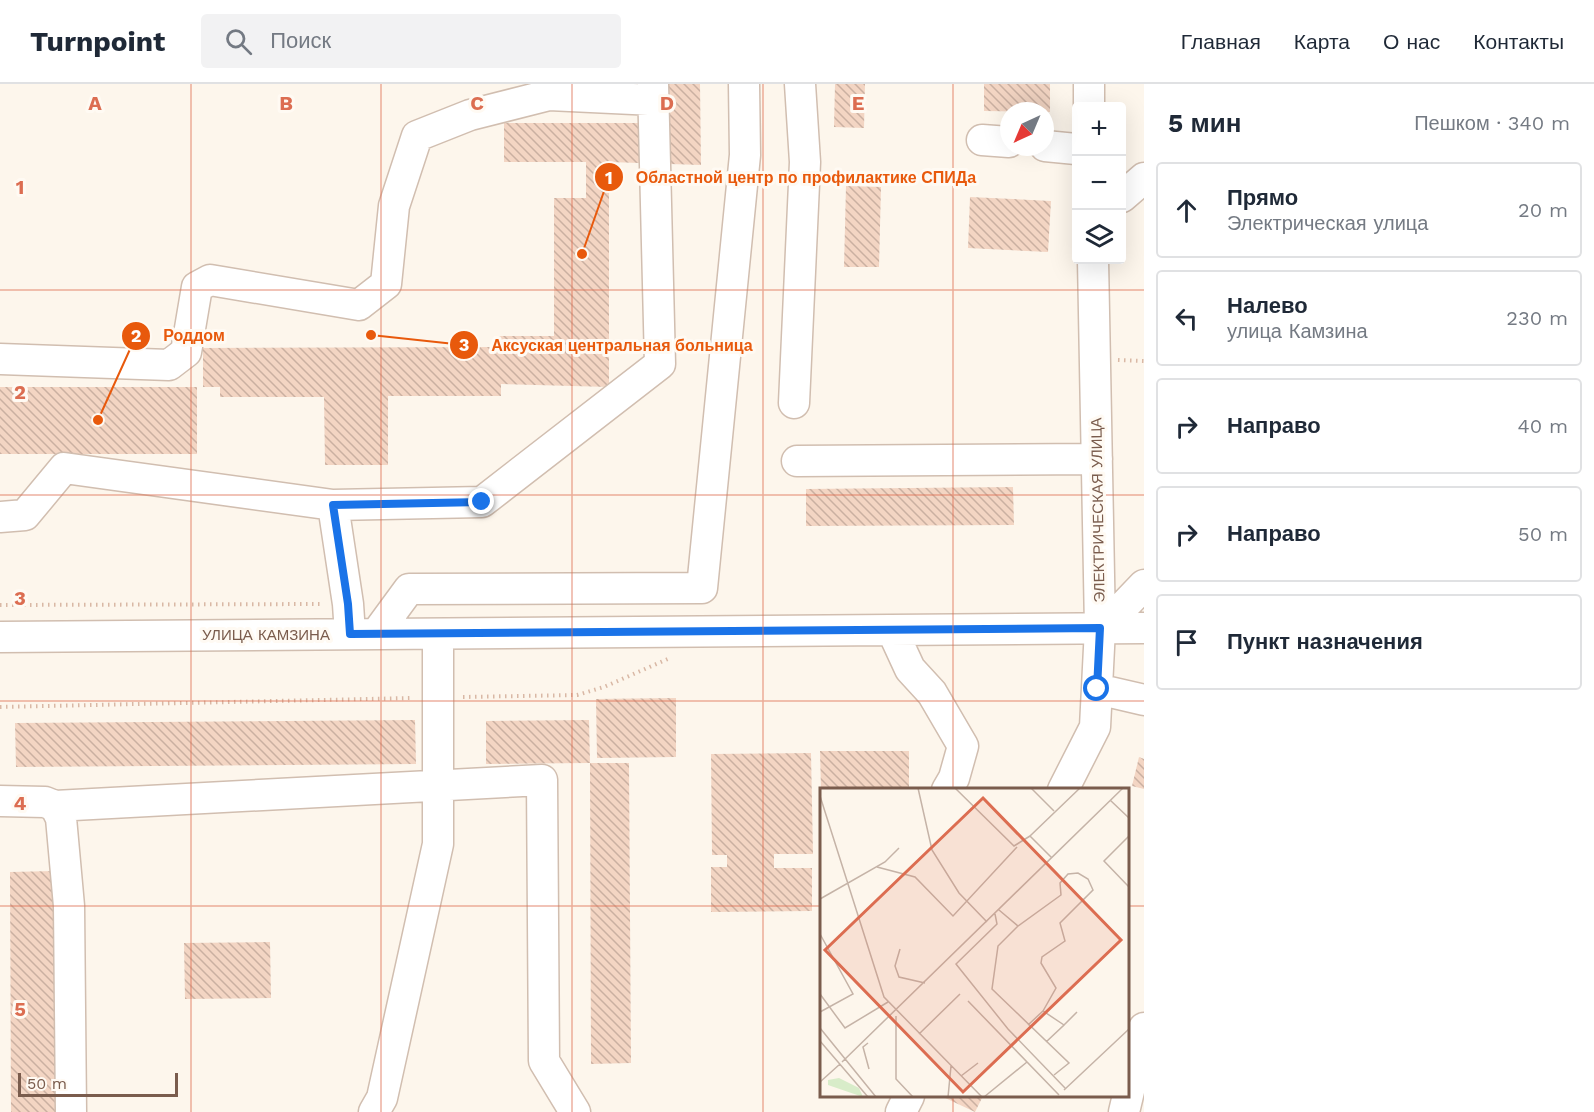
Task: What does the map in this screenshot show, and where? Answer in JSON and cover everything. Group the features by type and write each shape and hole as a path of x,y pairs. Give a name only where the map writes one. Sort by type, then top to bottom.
{"street":[{"path":"333,505 348,604 363,634 409,589 702,588 745,155 744,84"},
{"path":"794,403 805,162 800,84"},
{"path":"1089,84 1089,102"},
{"path":"0,359 169,365 186,352 197,287 210,280 359,304 386,284 394,206 417,136 470,115 548,89 654,92 660,364 482,502 333,505 166,484 64,468 25,515 0,517"},
{"path":"1054,147 1072,149"},
{"path":"1126,194 1144,178"},
{"name":"ЭЛЕКТРИЧЕСКАЯ УЛИЦА","path":"1064,788 1095,727 1097,689 1116,614 1097,459 1093,264"},
{"path":"797,461 1097,459"},
{"path":"1116,614 1144,585"},
{"name":"УЛИЦА КАМЗИНА","path":"0,638 892,630 1116,614 1144,628"},
{"path":"892,630 910,669 932,693 963,746 954,778 948,788"},
{"path":"374,1112 382,1098 438,844 436,786 439,698 438,634"},
{"path":"1097,689 1144,700"},
{"path":"0,801 45,802 55,806 542,780 544,1061 575,1112"},
{"path":"55,806 61,818 69,906 71,1112"},
{"path":"1129,1091 1144,1028"},
{"path":"901,1112 908,1097"},
{"path":"1124,1112 1128,1097"}],"path":[{"path":"0,707 439,698"}],"building":[{"path":"659,84 700,84 701,165 609,162 609,387 501,384 501,396 388,396 388,465 325,465 324,397 220,397 220,387 203,387 203,348 498,347 498,336 554,336 554,198 586,198 586,162 504,162 504,123 648,123"},
{"path":"835,84 865,84 864,128 834,127"},
{"path":"984,84 1050,84 1050,102 1000,102 1000,111 984,111"},
{"path":"846,186 881,187 879,267 844,267"},
{"path":"970,197 1051,201 1048,252 968,248"},
{"path":"0,387 197,387 197,454 0,454"},
{"path":"1013,487 1014,525 806,526 806,489"},
{"path":"676,698 676,757 597,758 596,699"},
{"path":"415,720 416,764 16,767 15,723"},
{"path":"589,720 590,763 486,764 486,721"},
{"path":"820,751 909,751 909,788 821,788"},
{"path":"811,753 813,854 774,854 774,868 812,868 812,911 711,912 711,867 727,867 727,855 712,855 711,754"},
{"path":"1139,757 1144,759 1144,789 1132,786"},
{"path":"590,763 629,763 631,1063 591,1064"},
{"path":"54,871 55,1112 11,1112 10,872"},
{"path":"270,942 271,998 185,999 184,943"},
{"path":"943,1097 982,1097 975,1112"}],"place":[{"name":"Областной центр по профилактике СПИДа","path":"582,254"},
{"name":"Аксуская центральная больница","path":"371,335"},
{"name":"Роддом","path":"98,420"}],"route":[{"path":"482,502 333,505 348,604 350,634 1100,628 1097,689"}]}
